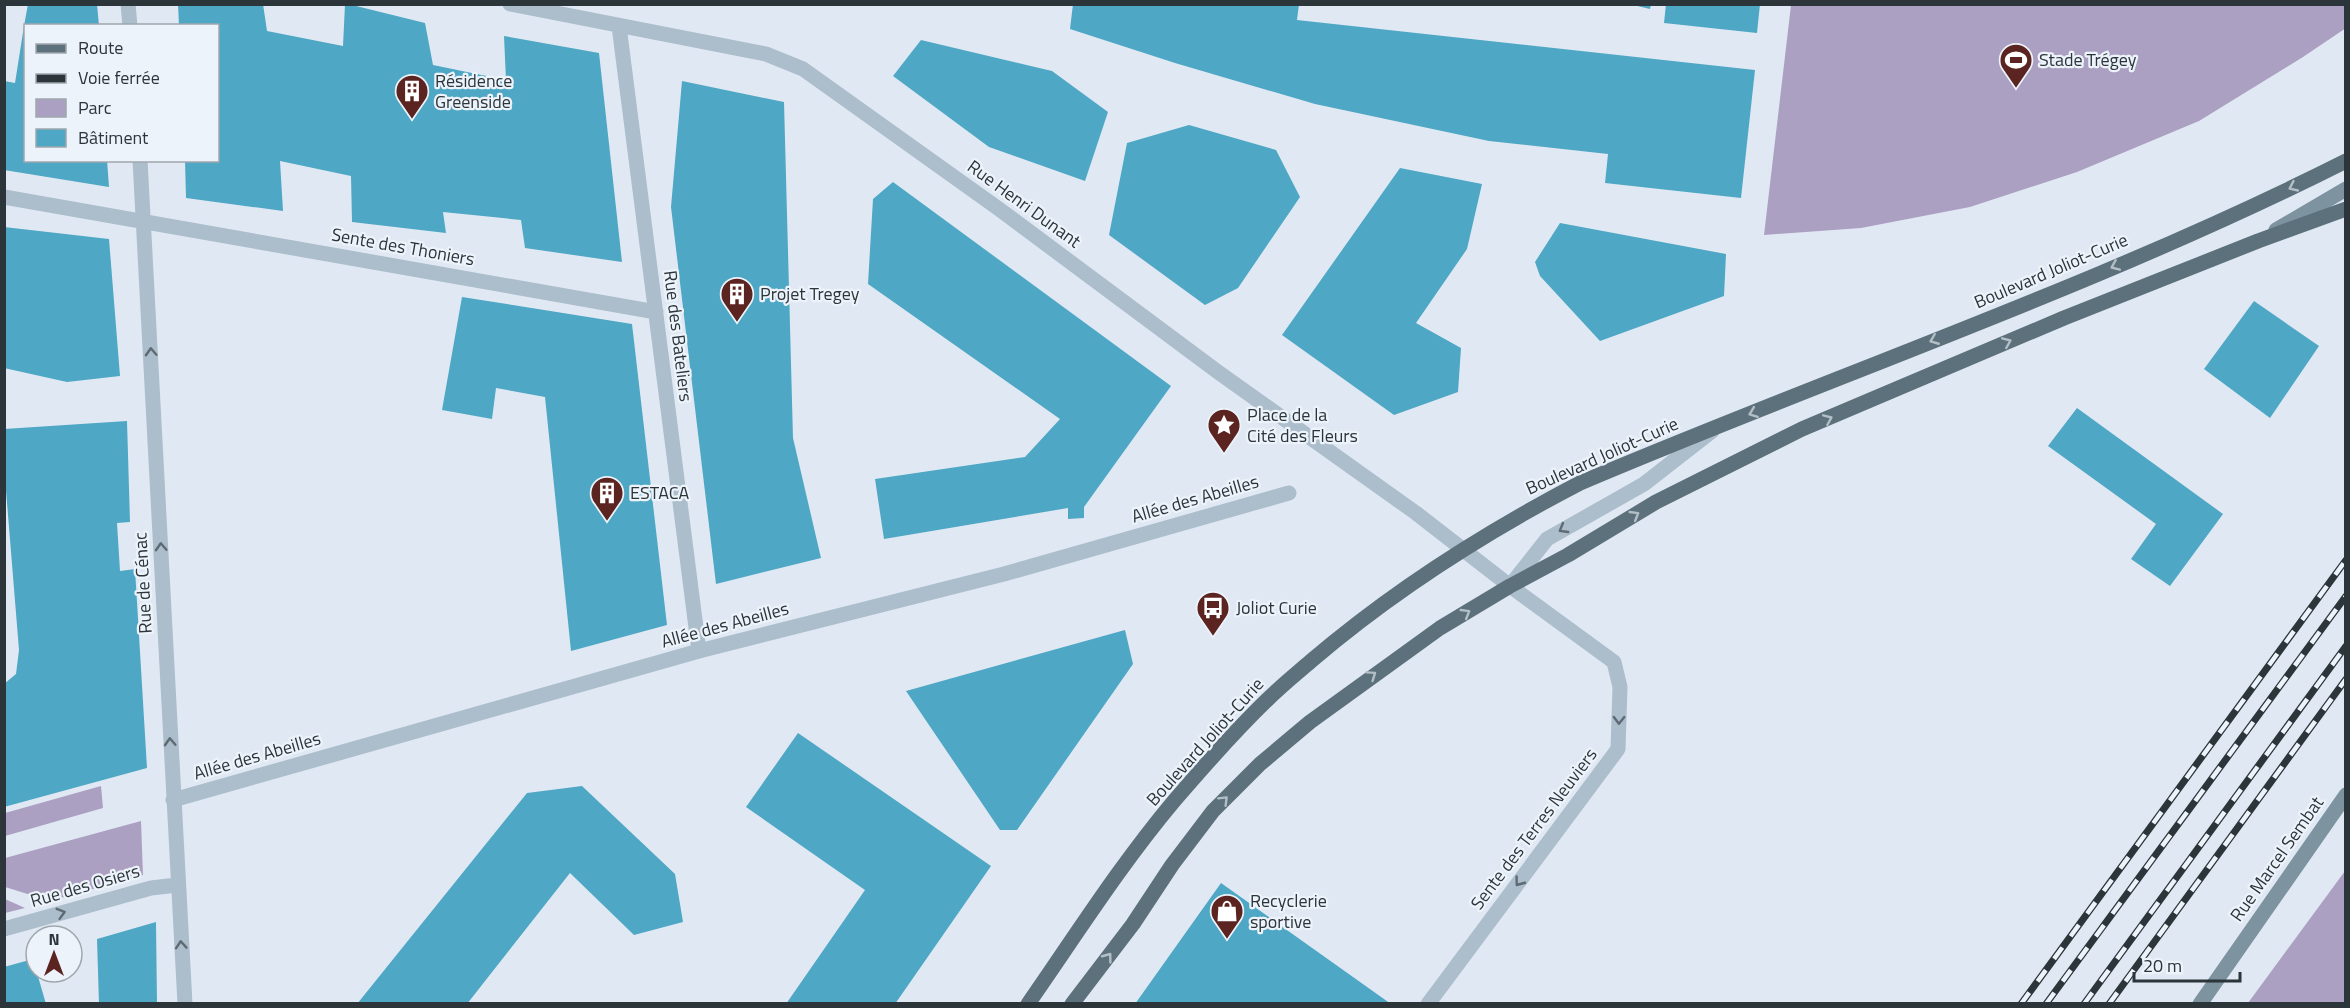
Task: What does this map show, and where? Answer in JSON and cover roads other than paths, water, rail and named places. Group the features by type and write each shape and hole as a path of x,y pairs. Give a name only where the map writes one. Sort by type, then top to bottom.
{"main road":[{"name":"Boulevard Joliot-Curie","path":"1028,1004 1099,901 1173,802 1220,749 1268,699 1324,650 1396,595 1463,550 1515,517 1580,483 2159,247 2346,161"},
{"path":"1072,1004 1133,924 1172,865 1213,811 1260,764 1310,722 1440,628 1656,502 1802,429 2064,318 2258,241 2346,209"}],"street":[{"path":"128,4 130,24"},
{"name":"Rue Henri Dunant","path":"510,4 766,54 803,69 999,209 1218,372 1416,513 1510,586 1614,662"},
{"name":"Rue des Bateliers","path":"619,26 699,651"},
{"name":"Rue de Cénac","path":"140,162 185,1004"},
{"path":"2258,241 2346,189"},
{"name":"Sente des Thoniers","path":"4,197 656,312"},
{"path":"1510,586 1546,539 1644,484 1716,427"},
{"name":"Allée des Abeilles","path":"173,800 699,651 1004,574 1289,493"},
{"name":"Sente des Terres Neuviers","path":"1428,1004 1618,749 1620,687 1614,662"},
{"name":"Rue Marcel Sembat","path":"2200,1004 2346,795"},
{"name":"Rue des Osiers","path":"4,929 151,888 177,885"}],"railway":[{"path":"2021,1004 2346,560"},
{"path":"2046,1004 2346,596"},
{"path":"2084,1004 2346,646"},
{"path":"2109,1004 2346,679"}],"place":[{"name":"Stade Trégey","path":"2016,89"},
{"name":"Résidence Greenside","path":"412,120"},
{"name":"Projet Tregey","path":"737,323"},
{"name":"Place de la Cité des Fleurs","path":"1224,454"},
{"name":"ESTACA","path":"607,522"},
{"name":"Joliot Curie","path":"1213,637"},
{"name":"Recyclerie sportive","path":"1227,940"}]}
